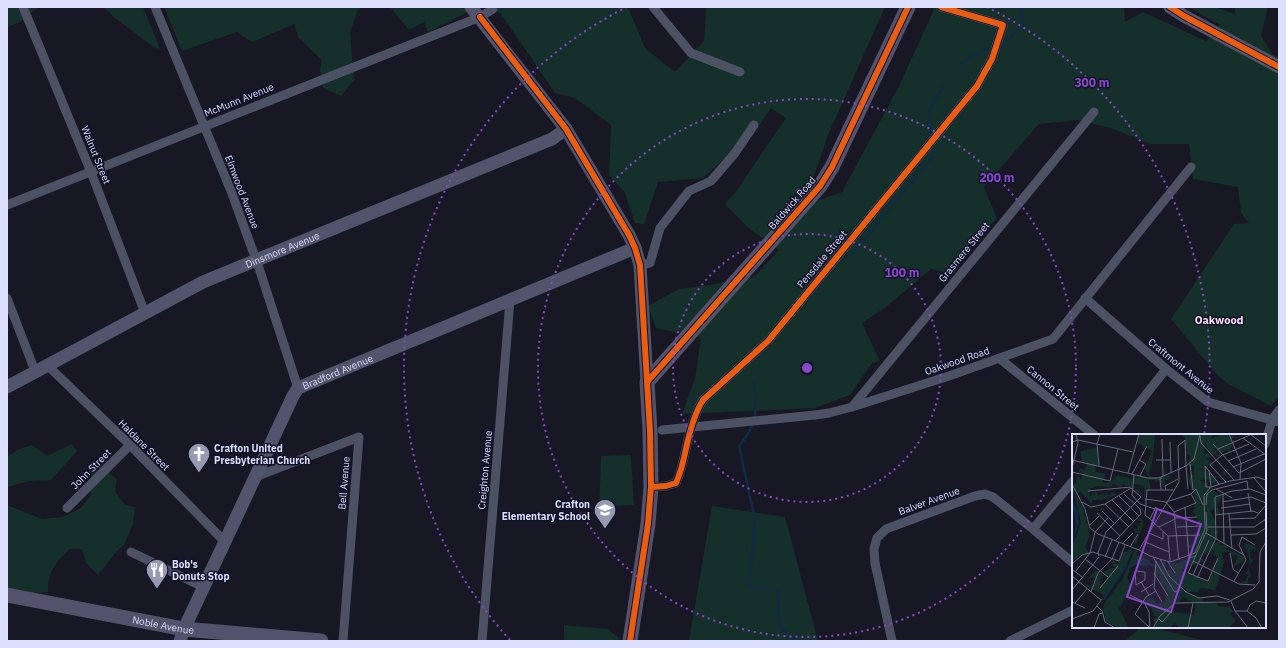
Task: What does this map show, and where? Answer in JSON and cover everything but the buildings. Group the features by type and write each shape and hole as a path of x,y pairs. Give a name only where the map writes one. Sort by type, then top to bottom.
{"main road":[{"name":"Baldwick Road","path":"647,382 820,186 832,167 908,7"},
{"path":"1170,7 1279,67"},
{"path":"475,12 566,129 629,235 640,265 647,382 656,430 648,524 630,641"},
{"name":"Dinsmore Avenue","path":"7,387 204,282 552,140 566,129"},
{"name":"Bradford Avenue","path":"182,635 292,396 298,388 635,248"},
{"name":"Noble Avenue","path":"7,595 182,635 321,641"}],"street":[{"name":"Walnut Street","path":"23,7 91,172 145,313"},
{"name":"Elmwood Avenue","path":"155,7 231,191 298,388"},
{"name":"McMunn Avenue","path":"7,205 204,126 475,12 493,9 493,7"},
{"path":"653,7 691,53 740,72"},
{"name":"Pensdale Street","path":"651,487 666,486 676,483 682,471 687,444 698,407 703,400 768,341 977,86 992,59 1003,25 942,7"},
{"name":"Grasmere Street","path":"852,407 1094,112"},
{"path":"640,265 650,263 660,228 689,191 711,181 735,153 754,125"},
{"name":"Oakwood Road","path":"656,430 815,416 829,413 949,376 1053,339 1191,167"},
{"path":"7,298 35,371"},
{"name":"Craftmont Avenue","path":"1085,298 1166,369 1208,402 1276,421"},
{"name":"Creighton Avenue","path":"482,641 510,300"},
{"name":"Cannon Street","path":"999,358 1093,434"},
{"name":"Haldane Street","path":"47,365 130,445 224,542"},
{"path":"1115,434 1166,369"},
{"path":"1266,442 1276,421 1279,410"},
{"name":"Bell Avenue","path":"255,477 359,437 343,641"},
{"name":"John Street","path":"67,508 130,445"},
{"path":"1033,529 1072,482"},
{"name":"Balver Avenue","path":"892,641 875,563 874,549 877,538 886,529 975,496 985,494 993,497 1072,562"},
{"path":"130,552 203,588"},
{"path":"1010,641 1072,610"}],"green space":[{"path":"7,7 39,7 18,23 7,27"},
{"path":"103,7 143,7 160,49 154,47 115,18"},
{"path":"164,7 363,7 358,10 350,32 354,80 341,96 323,88 320,69 322,60 298,37 294,24 252,42 237,32 182,51"},
{"path":"390,7 478,7 428,32 424,22 409,30"},
{"path":"491,7 624,7 629,10 645,48 675,72 704,41 706,7 885,7 828,135 812,182 813,202 842,192 898,88 934,7 1124,7 1125,22 1143,12 1206,41 1220,25 1188,7 1214,7 1235,14 1235,7 1268,7 1261,36 1273,55 1279,57 1279,397 1271,406 1230,385 1218,376 1171,319 1234,224 1249,223 1241,213 1238,187 1193,179 1189,144 1150,144 1111,128 1078,120 1039,124 984,187 997,218 968,251 954,274 931,269 886,307 862,323 880,361 872,363 850,395 815,408 682,414 695,379 701,338 656,328 648,306 679,289 710,285 755,276 779,250 747,227 725,204 737,190 786,118 771,108 759,126 703,178 658,182 644,224 635,223 625,193 609,175 611,125 575,98 555,93 501,14"},
{"path":"72,444 77,451 51,480 29,481 7,487 7,457 17,450 32,445 47,456"},
{"path":"631,455 634,505 610,506 609,515 599,513 601,456"},
{"path":"100,457 106,458 110,474 117,479 115,491 125,505 135,507 133,524 124,545 116,552 98,575 86,563 82,549 70,549 53,568 49,578 48,592 34,593 7,588 7,505 42,519 63,517 81,508 92,493 90,474 93,466"},
{"path":"712,506 785,517 818,641 689,641"},
{"path":"564,625 608,629 619,638 618,641 564,641"},
{"path":"1140,628 1153,628 1206,641 1125,641"}],"waterway":[{"path":"1003,46 1023,24 1020,7"},
{"path":"960,65 969,57 987,48"},
{"path":"929,135 930,109 944,87"},
{"path":"850,255 869,235 890,207 927,165 932,157 933,150"},
{"path":"754,383 754,420 749,432 739,446 755,520 749,587 778,589 779,625 796,641"}],"cycle path":[{"path":"647,382 820,186 832,167 908,7"},
{"path":"651,487 666,486 676,483 688,439 703,400 768,341 977,86 992,59 1003,25 941,7"},
{"path":"1170,7 1279,67"},
{"path":"480,17 566,129 629,235 640,265 650,431 651,487 648,524 630,641"}],"place":[{"name":"Crafton United Presbyterian Church","path":"199,474"},
{"name":"Crafton Elementary School","path":"605,530"},
{"name":"Bob's Donuts Stop","path":"157,590"}],"district":[{"name":"Oakwood","path":"1219,320"}]}
